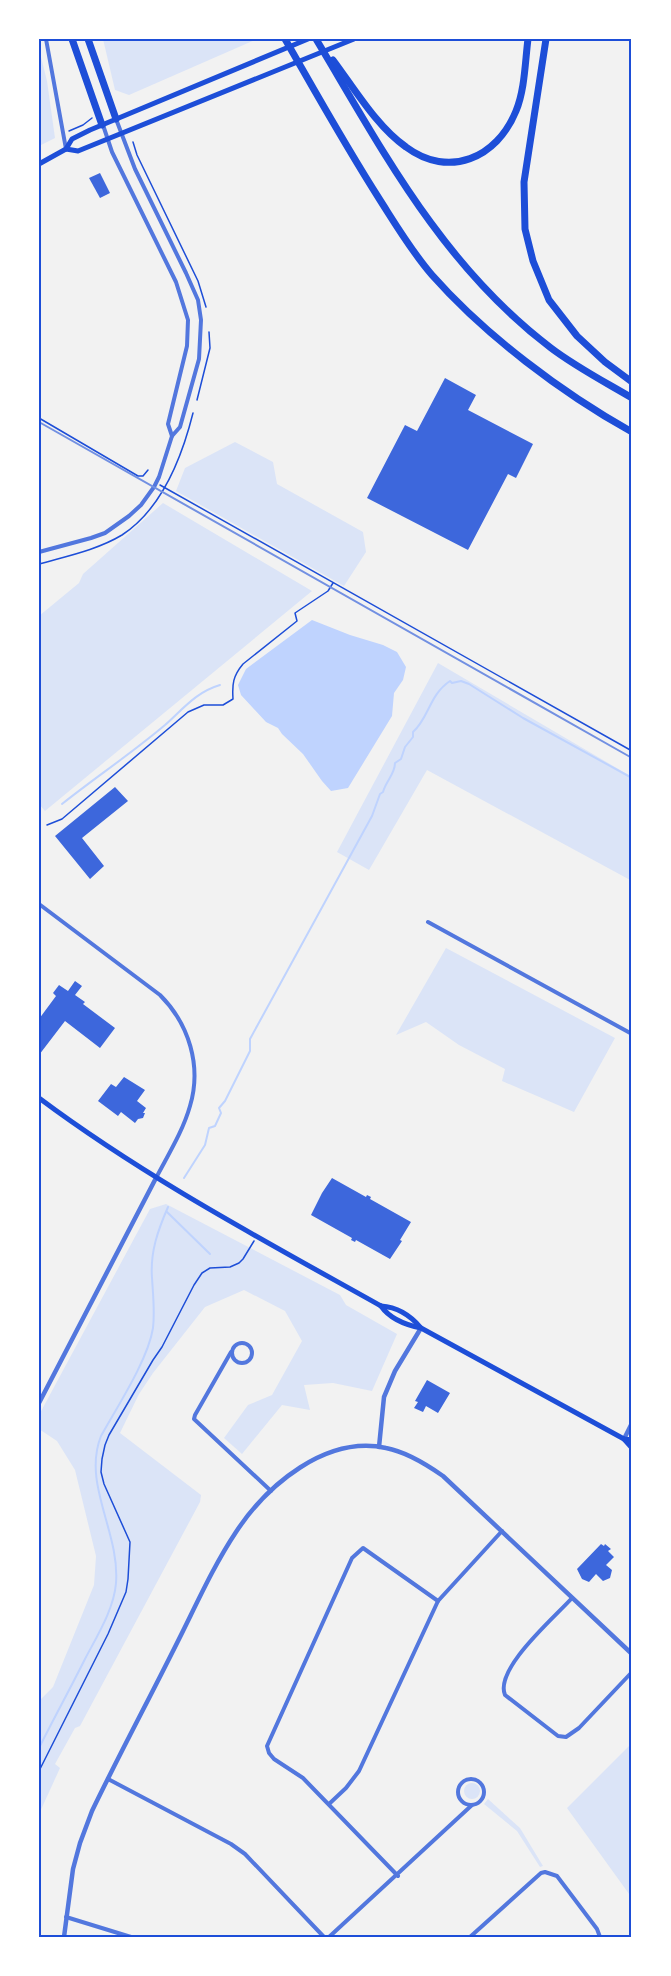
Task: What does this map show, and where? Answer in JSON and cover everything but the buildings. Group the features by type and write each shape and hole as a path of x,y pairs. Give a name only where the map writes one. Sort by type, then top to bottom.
{"highway":[{"path":"72,39 102,125"},
{"path":"88,39 116,119"},
{"path":"285,39 350,153 398,228 432,275 479,321 538,371 604,417 632,432"},
{"path":"316,39 388,132 405,147 420,156 445,162 459,162 483,153 497,143 506,130 517,110 523,84 528,39"},
{"path":"316,39 416,205 478,282 511,315 552,349 632,398"},
{"path":"546,39 524,182 525,229 530,250 549,300 570,327 605,362 632,382"}],"main road":[{"path":"39,164 66,149 72,139 102,125 308,39"},
{"path":"66,149 78,151 352,40"},
{"path":"39,1098 156,1178 381,1306 392,1307 421,1328 624,1439 632,1448"},
{"path":"624,1439 632,1440"}],"street":[{"path":"45,39 66,149"},
{"path":"39,552 105,533 141,505 154,487 172,436 180,427 196,370 201,320 198,300 135,169 116,119"},
{"path":"102,125 117,163 176,282 188,320 187,346 168,424 172,436"},
{"path":"39,904 160,995 174,1011 187,1034 194,1070 192,1097 184,1121 39,1402"},
{"path":"428,922 632,1034"},
{"path":"379,1447 381,1407 384,1396 395,1371 421,1328"},
{"path":"231,1352 234,1360 242,1363 249,1361 252,1351 248,1344 242,1342 235,1344 194,1419 271,1491"},
{"path":"624,1439 632,1423"},
{"path":"64,1937 73,1869 92,1811 227,1545 237,1529 271,1491 294,1471 318,1457 356,1447 379,1447 421,1461 443,1476 632,1654"},
{"path":"329,1804 346,1788 359,1771 438,1601 502,1531"},
{"path":"398,1876 298,1774 274,1759 267,1746 352,1558 363,1548 438,1601"},
{"path":"572,1598 514,1661 504,1679 502,1689 505,1695 558,1736 566,1737 579,1728 632,1672"},
{"path":"108,1779 231,1844 245,1854 324,1937"},
{"path":"329,1937 398,1876 472,1805 481,1801 484,1790 481,1783 471,1779 461,1783 458,1795 463,1803 472,1805"},
{"path":"470,1937 541,1873 545,1872 557,1876 597,1929 600,1937"},
{"path":"66,1917 131,1937"}],"path":[{"path":"62,134 92,118"},
{"path":"132,142 198,281 206,307"},
{"path":"197,400 210,348 209,332"},
{"path":"193,412 181,453 165,488 632,751"},
{"path":"39,418 138,476 143,476 148,470"},
{"path":"47,825 62,819 188,712 204,705 223,705 233,699 232,682 236,672 297,621 295,613 328,591 334,583"},
{"path":"39,1771 122,1605 127,1586 130,1542 104,1484 101,1472 105,1445 162,1347 198,1278 210,1268 230,1267 238,1263 243,1259 256,1236"}],"shaded area":[{"path":"103,39 257,39 129,95 115,90"},
{"path":"39,49 47,81 55,138 39,146"},
{"path":"235,442 273,462 277,484 363,532 366,552 344,586 176,491 185,468"},
{"path":"163,503 312,591 45,811 39,804 39,616 79,583 83,574"},
{"path":"438,663 632,777 632,881 427,770 369,870 337,852"},
{"path":"446,948 615,1038 574,1112 502,1081 505,1069 459,1045 426,1022 396,1035"},
{"path":"166,1204 340,1295 346,1305 397,1334 372,1391 333,1383 304,1385 310,1410 282,1405 242,1454 224,1438 248,1405 272,1395 302,1341 285,1311 244,1290 205,1307 153,1373 139,1394 120,1433 201,1495 200,1502 80,1726 75,1728 55,1764 60,1768 39,1814 39,1701 53,1687 94,1585 96,1556 75,1470 57,1441 39,1429 39,1415 150,1209"},
{"path":"632,1743 632,1898 567,1808"},
{"path":"472,1783 480,1791 472,1799 464,1791"},
{"path":"488,1799 520,1828 543,1866 540,1867 517,1831 484,1804"}],"water":[{"path":"312,620 397,652 406,667 403,680 394,693 392,716 348,788 331,791 303,754 278,728 266,722 241,695 238,685 246,669"}],"waterway":[{"path":"184,1178 205,1145 209,1128 215,1126 221,1113 219,1108 225,1101 250,1051 250,1039 372,816 380,794 394,771 395,763 401,759 405,747 413,737 413,732 443,687 450,681 469,684 523,718 632,778"},
{"path":"62,804 165,725 197,697 220,685"},
{"path":"39,1748 104,1622 115,1593 116,1564 98,1490 96,1454 101,1436 131,1383 150,1341 154,1315 152,1259 158,1233 168,1207"},
{"path":"167,1212 210,1254"}],"railway":[{"path":"39,422 632,758"}]}
